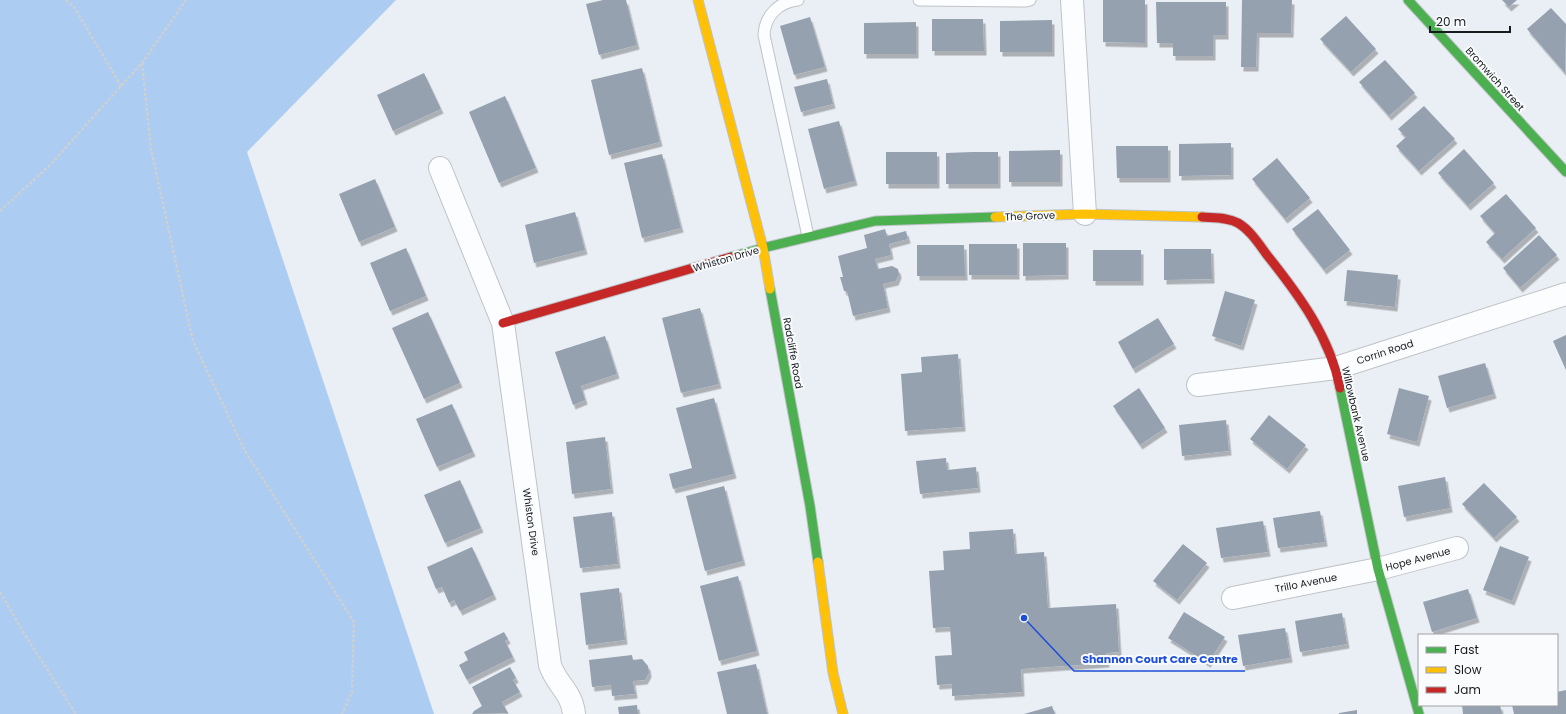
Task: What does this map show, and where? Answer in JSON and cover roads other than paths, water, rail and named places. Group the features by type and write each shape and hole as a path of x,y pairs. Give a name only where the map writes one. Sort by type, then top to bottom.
{"street":[{"name":"Radcliffe Road","path":"698,0 763,248 810,506 833,673 843,714"},
{"path":"1072,0 1085,214"},
{"name":"Bromwich Street","path":"1408,0 1566,172"},
{"name":"Whiston Drive","path":"440,168 504,323 550,665 552,672 573,703 574,714"},
{"name":"The Grove","path":"763,248 875,221 1085,214"},
{"name":"Willowbank Avenue","path":"1085,214 1225,218 1238,223 1250,233 1291,285 1310,313 1336,368 1378,569 1419,714"},
{"name":"Whiston Drive","path":"504,323 763,248"},
{"name":"Corrin Road","path":"1198,385 1336,368 1566,294"},
{"name":"Hope Avenue","path":"1378,569 1457,548"},
{"name":"Trillo Avenue","path":"1233,598 1378,569"}],"lane":[{"path":"798,0 784,4 773,10 765,25 764,35 808,236"},
{"path":"919,0 1030,0"}],"place":[{"name":"Shannon Court Care Centre","path":"1024,618"}]}
